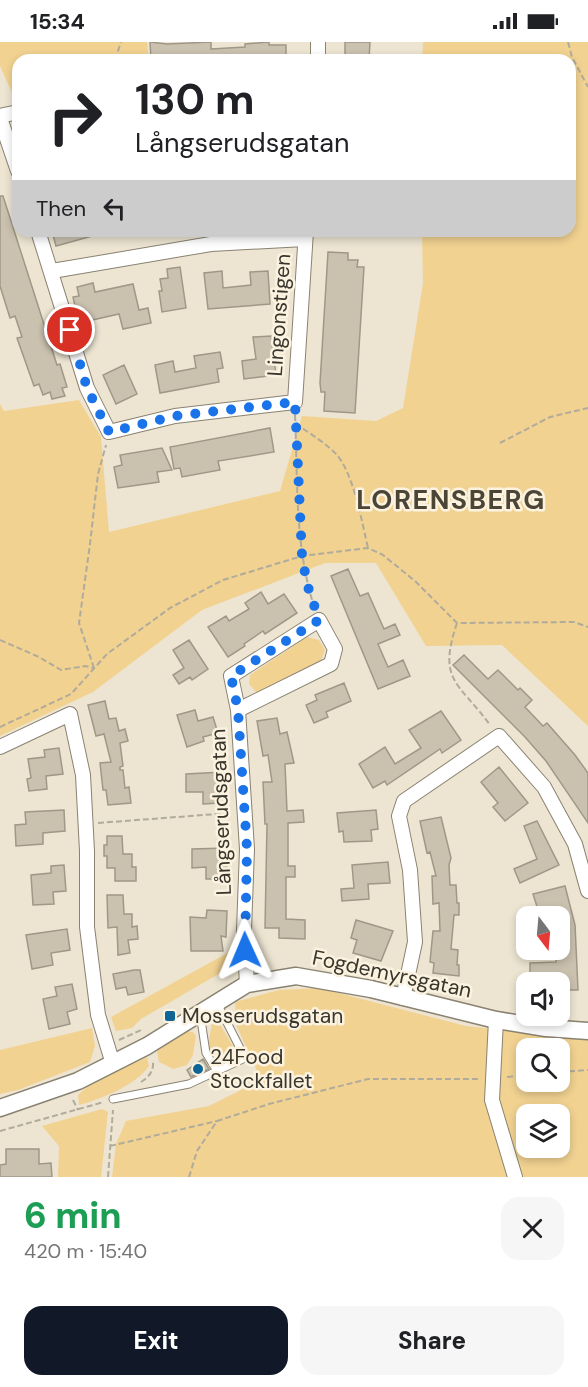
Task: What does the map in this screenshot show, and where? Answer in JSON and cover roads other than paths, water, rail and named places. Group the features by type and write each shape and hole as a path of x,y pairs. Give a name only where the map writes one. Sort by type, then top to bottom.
{"street":[{"path":"0,117 12,153"},
{"path":"40,237 52,272 211,244 285,237"},
{"name":"Lingonstigen","path":"52,272 87,388 109,432 175,416 295,402 306,237"},
{"name":"Långserudsgatan","path":"238,710 331,664 335,649 319,620 231,676 238,710 247,849 244,930 247,984"},
{"path":"0,747 70,714 83,775 87,927 98,1015 113,1064"},
{"path":"403,998 415,942 410,870 399,816 404,801 499,736 543,787 575,844 588,891"},
{"name":"Fogdemyrsgatan","path":"0,1108 78,1081 113,1064 143,1038 200,1013 247,984 296,976 371,988 496,1020 546,1028 588,1031"},
{"path":"496,1020 492,1100 515,1177"}],"lane":[{"path":"113,1099 189,1084 245,1058 217,1003"},
{"path":"200,1013 206,1053 217,1071"}],"place":[{"name":"Mosserudsgatan","path":"170,1016"},
{"name":"24Food Stockfallet","path":"198,1069"}],"district":[{"name":"LORENSBERG","path":"451,500"}]}
